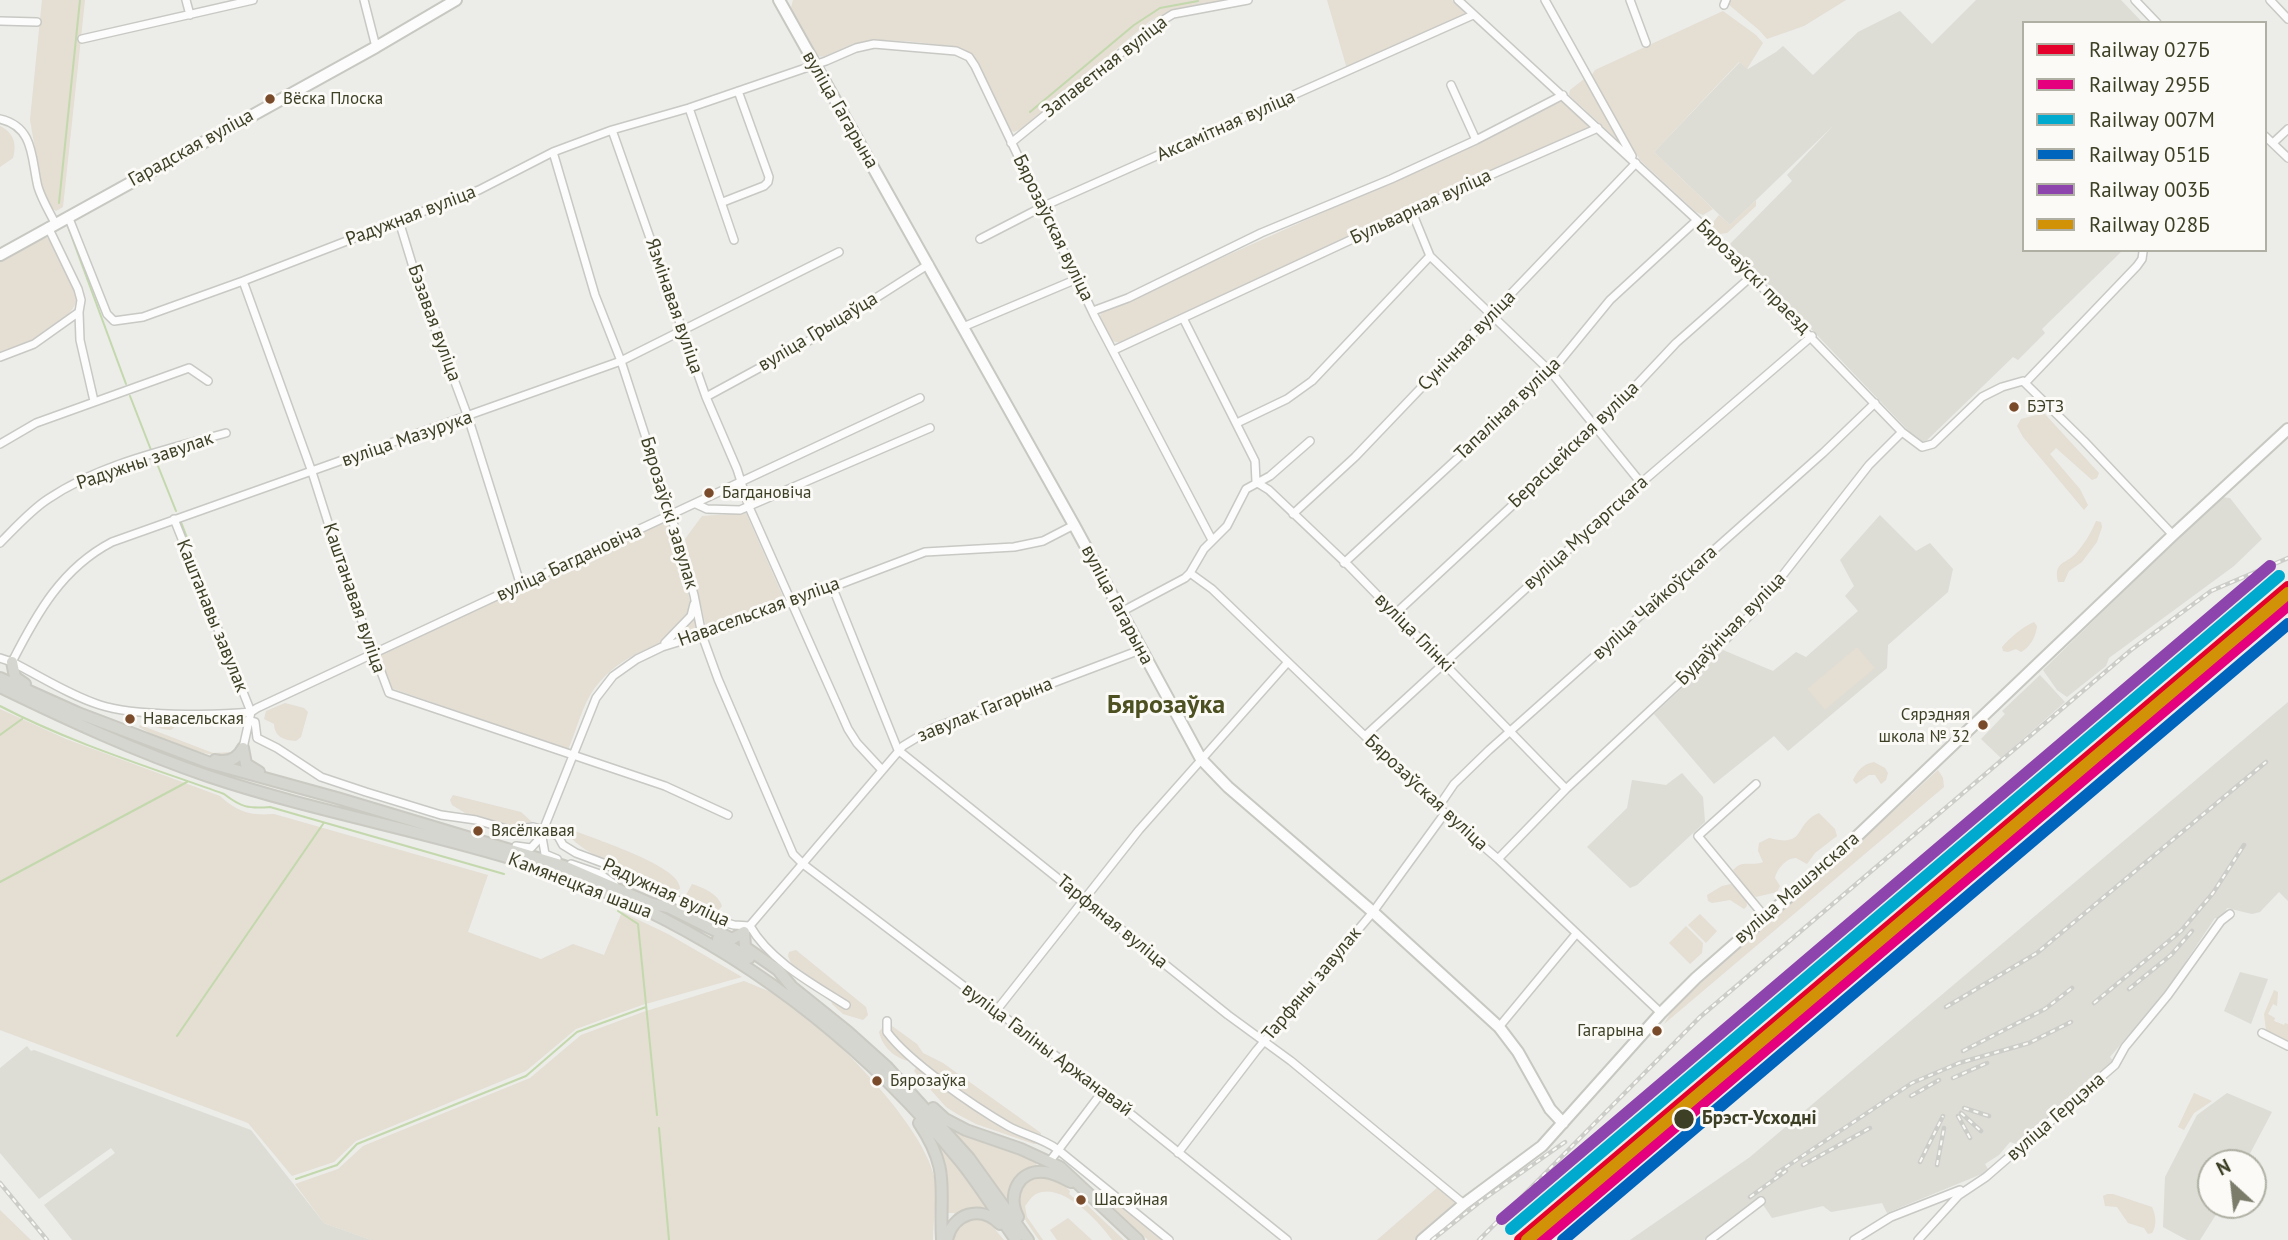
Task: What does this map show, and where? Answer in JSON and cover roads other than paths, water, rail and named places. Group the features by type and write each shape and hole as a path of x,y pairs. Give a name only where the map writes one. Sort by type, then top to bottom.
{"main road":[{"name":"Гарадская вуліца","path":"0,255 456,0"},
{"name":"вуліца Гагарына","path":"785,4 813,65 929,264 1200,759 1228,787 1373,912 1499,1027 1518,1052 1550,1109 1563,1123"},
{"name":"вуліца Машэнскага","path":"1422,1240 1464,1203 1534,1153 1661,1013 1709,966 1851,842 2288,429"},
{"path":"0,671 12,662"},
{"path":"12,662 12,670 17,680 46,694 64,707"},
{"path":"0,678 64,707 210,763 322,793 473,840"},
{"name":"Камянецкая шаша","path":"0,687 130,746 209,776 498,854 575,880 641,907 729,955 772,983 835,1033 895,1090 961,1163 1014,1240"},
{"path":"130,746 122,740 122,735 127,733 197,762 210,763 236,757 243,748"},
{"path":"165,746 179,747 216,760 227,761"},
{"path":"243,748 245,761 253,770 307,785 322,793"},
{"path":"328,809 338,807 340,804 337,798"},
{"name":"Камянецкая шаша","path":"473,840 541,859 652,904 668,907 732,939 747,929"},
{"path":"652,904 720,940 792,987 848,1032 887,1067 969,1158 1030,1240"},
{"path":"747,929 745,947 778,970 792,987"},
{"path":"887,1067 901,1076 939,1114 953,1123 1050,1161 1065,1170 1077,1185 1138,1240"},
{"path":"895,1090 922,1127 939,1162 943,1182 944,1240"},
{"path":"1030,1240 1013,1206 1013,1193 1020,1181 1028,1175 1042,1171 1058,1175 1077,1185"},
{"path":"944,1240 956,1220 977,1213 993,1218 1014,1240"}],"street":[{"path":"186,0 190,15"},
{"path":"82,39 253,0"},
{"path":"364,0 376,47"},
{"name":"Запаветная вуліца","path":"1011,143 1154,25 1173,14 1248,0"},
{"path":"1458,0 1598,128"},
{"path":"1545,0 1636,163"},
{"path":"1630,0 1646,43"},
{"path":"2135,0 2155,21"},
{"path":"2270,0 2288,19"},
{"name":"Аксамітная вуліца","path":"980,239 1044,206 1474,15"},
{"path":"0,21 37,22"},
{"name":"Бярозаўская вуліца","path":"813,65 874,44 956,51 969,57 1093,311 1212,540"},
{"name":"Радужная вуліца","path":"68,216 107,314 114,321 143,317 479,190 553,152 612,130 689,108 813,65"},
{"name":"Бульварная вуліца","path":"1451,85 1476,140"},
{"path":"723,202 764,186 769,177 738,91"},
{"name":"Бульварная вуліца","path":"1093,311 1128,298 1261,233 1476,140 1563,95"},
{"path":"689,108 734,240"},
{"path":"0,119 20,129 29,139 40,191 78,289 79,340 94,401"},
{"name":"Бярозаўскі праезд","path":"1598,128 1697,219 1902,432"},
{"name":"Бульварная вуліца","path":"1114,350 1598,128"},
{"path":"2273,143 2288,129"},
{"name":"Язмінавая вуліца","path":"612,130 706,397 740,481"},
{"path":"2267,138 2288,158"},
{"name":"Бярозаўскі завулак","path":"553,152 595,295 621,361 671,515 694,595 702,635 718,679 793,854 803,864"},
{"name":"Сунічная вуліца","path":"1293,514 1355,457 1636,163"},
{"path":"1412,212 1430,256 1551,372 1641,483"},
{"name":"Тапаліная вуліца","path":"1344,563 1551,372 1610,300 1697,219"},
{"name":"Бэзавая вуліца","path":"399,221 417,280 468,417 520,586"},
{"name":"вуліца Мазурука","path":"12,662 44,603 78,564 112,542 621,361 839,252"},
{"path":"2025,383 2137,266 2143,252"},
{"path":"1237,423 1287,398 1312,381 1430,256"},
{"name":"вуліца Грыцаўца","path":"706,397 807,342 929,264"},
{"name":"Берасцейская вуліца","path":"1395,614 1597,427 1676,343 1753,275"},
{"path":"963,327 1077,279"},
{"name":"Каштанавая вуліца","path":"243,281 389,693 572,757 665,786 728,815"},
{"path":"0,357 34,344 79,312"},
{"path":"1183,318 1255,461 1256,482"},
{"name":"вуліца Мусаргскага","path":"1365,736 1641,483 1812,336"},
{"path":"0,444 22,430 94,401 189,368 208,381"},
{"path":"1902,432 1922,447 1933,444 1982,397 2023,381 2173,535"},
{"name":"вуліца Багдановіча","path":"249,716 373,654 920,397"},
{"name":"вуліца Чайкоўскага","path":"1438,806 1454,784 1489,750 1823,453 1875,403"},
{"path":"695,504 707,509 740,510 930,428"},
{"name":"Будаўнічая вуліца","path":"1498,859 1566,789 1757,608 1869,465 1902,432"},
{"name":"Радужны завулак","path":"0,543 46,500 84,479 155,453 226,433"},
{"path":"1121,612 1180,582 1190,573 1212,540 1227,526 1244,493 1256,482 1270,476 1310,441"},
{"path":"740,481 749,507 848,729 882,770"},
{"name":"вуліца Глінкі","path":"1256,482 1269,490 1344,563 1566,789"},
{"name":"Каштанавы завулак","path":"174,519 249,716"},
{"name":"Навасельская вуліца","path":"544,830 589,712 604,686 626,666 662,646 702,635 925,552 1014,547 1043,541 1074,525"},
{"name":"Бярозаўская вуліца","path":"1190,573 1206,584 1445,813 1498,859 1661,1013"},
{"name":"Тарфяная вуліца","path":"832,586 898,750 1464,1203"},
{"path":"662,646 691,616 695,608 694,595"},
{"name":"завулак Гагарына","path":"747,929 898,750 931,729 1140,650"},
{"path":"0,658 108,707 249,716 255,722 257,738 321,777 441,815 476,820 510,830 533,827 544,830"},
{"path":"996,1011 1200,759 1288,662"},
{"path":"243,748 249,716"},
{"path":"1756,783 1698,836 1765,917"},
{"name":"Тарфяны завулак","path":"1178,1153 1264,1041 1373,912 1445,813"},
{"path":"473,840 488,838 531,848 544,830"},
{"path":"544,830 541,841 545,854 600,874 620,889"},
{"name":"Радужная вуліца","path":"544,830 558,836 563,845 576,853 624,873 719,920 747,929 796,972 846,1005"},
{"name":"вуліца Галіны Аржанавай","path":"803,864 1102,1092 1287,1240"},
{"name":"вуліца Герцэна","path":"1919,1240 1959,1195 1986,1177 2115,1065 2125,1047 2168,995 2221,921 2230,914"},
{"path":"1499,1027 1576,934"},
{"path":"887,1021 887,1032 912,1058 1008,1126 1057,1149 1169,1240"},
{"path":"2262,1033 2288,1046"},
{"path":"1050,1161 1102,1092"},
{"path":"1854,1240 1891,1217 1972,1184"},
{"path":"1710,1240 1761,1201"}],"waterway":[{"path":"59,203 80,0"},
{"path":"1030,112 1134,25 1160,8 1198,1"},
{"path":"67,224 126,384"},
{"path":"130,396 151,450"},
{"path":"156,461 176,511"},
{"path":"181,522 199,569"},
{"path":"0,706 82,743 224,794 245,806 270,807 504,874"},
{"path":"0,735 22,719"},
{"path":"0,882 187,782"},
{"path":"177,1036 323,824"},
{"path":"618,911 638,924 657,1115"},
{"path":"296,1179 337,1165 357,1144 526,1076 577,1032 646,1007"},
{"path":"659,1128 669,1240"}],"railway":[{"path":"1479,1240 1700,1017 2131,650 2211,591 2288,558"},
{"path":"1546,1224 1590,1193 2288,599"},
{"path":"1946,1007 2037,953 2266,762"},
{"path":"2094,1003 2181,931 2213,893 2244,845"},
{"path":"2129,989 2171,955 2192,931"},
{"path":"1963,1051 2045,1009 2072,988"},
{"path":"1777,1173 1912,1083 1959,1063 2029,1043 2071,1022"},
{"path":"1953,1078 1987,1063"},
{"path":"1911,1096 1939,1080"},
{"path":"1964,1108 1989,1116"},
{"path":"1961,1113 1981,1131"},
{"path":"1920,1162 1943,1116"},
{"path":"1958,1116 1970,1138"},
{"path":"1803,1165 1870,1128"},
{"path":"1937,1165 1944,1128"},
{"path":"1432,1240 1481,1201 1565,1142"},
{"path":"1750,1197 1786,1171"},
{"path":"0,1183 47,1240"},
{"path":"1534,1240 1555,1222"}],"rail line":[{"name":"003Б","path":"1502,1219 2270,566"},
{"name":"007М","path":"1511,1229 2279,576"},
{"name":"027Б","path":"1520,1240 2288,587"},
{"name":"028Б","path":"1527,1240 2288,593"},
{"name":"295Б","path":"1542,1240 2288,605"},
{"name":"051Б","path":"1563,1240 2288,624"}],"place":[{"name":"Вёска Плоска","path":"270,99"},
{"name":"БЭТЗ","path":"2014,407"},
{"name":"Багдановіча","path":"709,493"},
{"name":"Навасельская","path":"130,719"},
{"name":"Сярэдняя школа № 32","path":"1983,725"},
{"name":"Вясёлкавая","path":"478,831"},
{"name":"Гагарына","path":"1657,1031"},
{"name":"Бярозаўка","path":"877,1081"},
{"name":"Брэст-Усходні","path":"1684,1119"},
{"name":"Шасэйная","path":"1081,1200"}],"district":[{"name":"Бярозаўка","path":"1166,706"}]}
